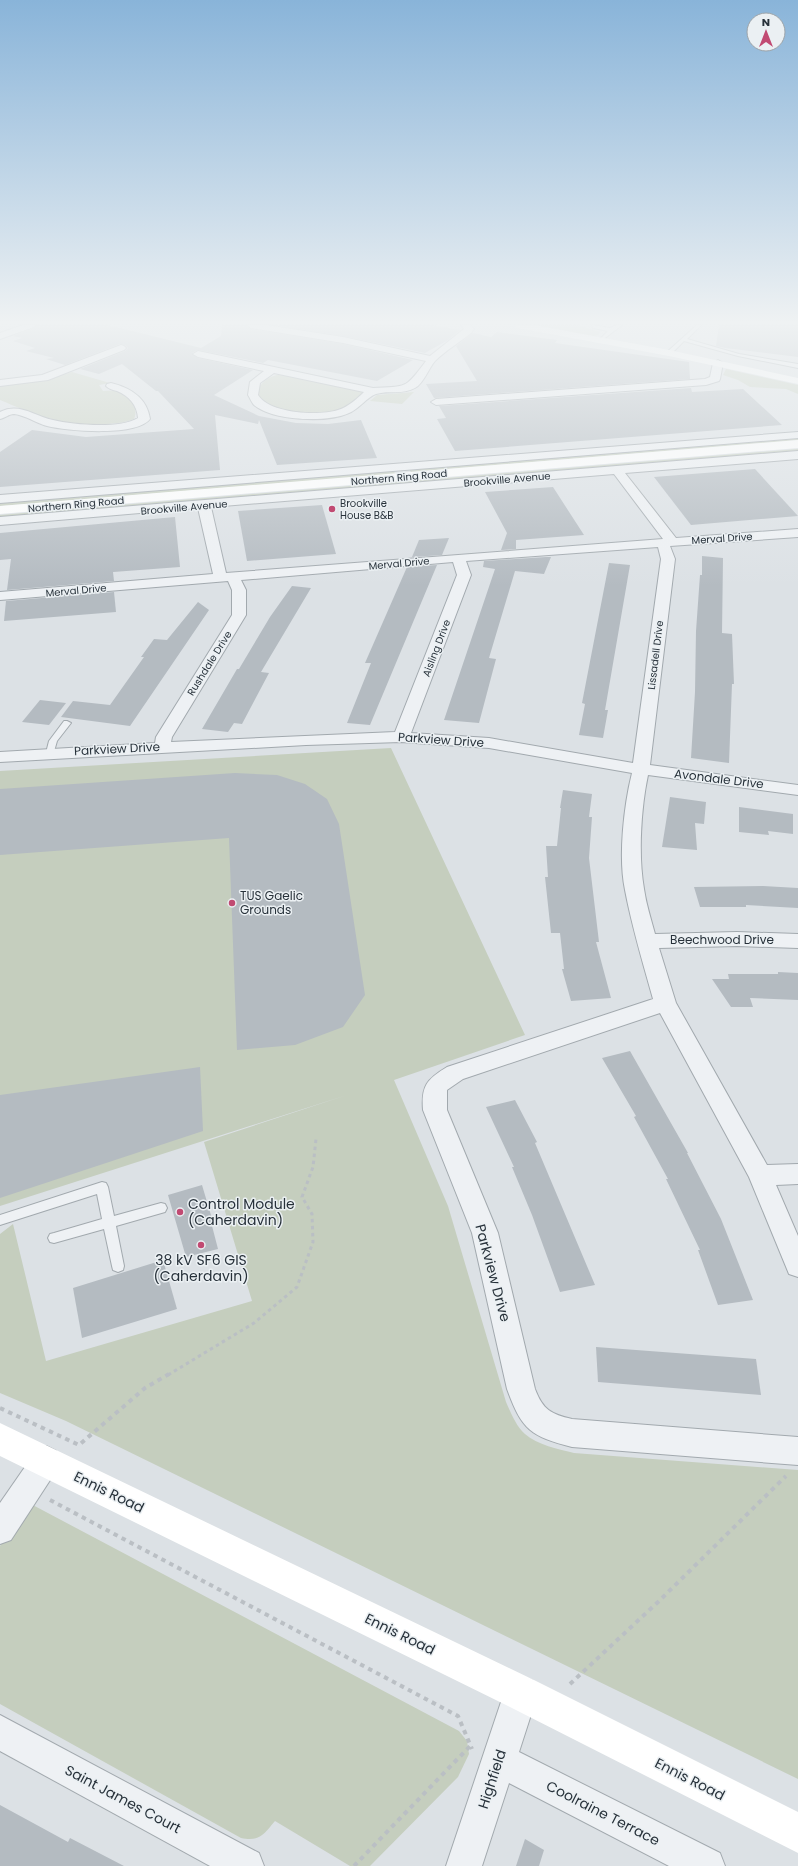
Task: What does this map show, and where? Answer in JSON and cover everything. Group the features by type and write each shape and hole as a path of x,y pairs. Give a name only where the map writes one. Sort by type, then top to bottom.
{"main road":[{"name":"Northern Ring Road","path":"0,510 402,472 798,444"},
{"name":"Ennis Road","path":"0,1440 37,1475 534,1700 798,1833"}],"street":[{"path":"0,416 11,412"},
{"path":"17,412 49,423 101,427 133,425 142,422 144,419 143,412"},
{"path":"279,412 317,416 341,412"},
{"name":"Brookville Avenue","path":"0,499 402,472 798,435"},
{"name":"Brookville Avenue","path":"0,521 798,455"},
{"name":"Lissadell Drive","path":"618,470 667,542 666,550 668,559 641,769"},
{"name":"Rushdale Drive","path":"162,747 164,737 239,614 239,590 226,577 204,505"},
{"name":"Merval Drive","path":"0,596 458,558 798,533"},
{"name":"Aisling Drive","path":"401,737 464,575 458,558"},
{"name":"Parkview Drive","path":"0,757 162,747 401,737 489,744 641,769"},
{"path":"641,769 634,800 632,865 634,889 646,941 665,1003 760,1175 798,1266"},
{"name":"Avondale Drive","path":"641,769 798,790"},
{"name":"Beechwood Drive","path":"646,941 737,939 798,941"},
{"name":"Parkview Drive","path":"665,1003 455,1073 439,1082 433,1093 435,1110 485,1233 521,1389 534,1418 550,1428 572,1433 795,1460"},
{"path":"760,1175 798,1174"},
{"path":"0,1529 37,1475"},
{"name":"Highfield","path":"464,1866 479,1751 534,1700"},
{"name":"Saint James Court","path":"0,1732 246,1866"},
{"name":"Coolraine Terrace","path":"479,1751 707,1866"}],"lane":[{"path":"50,753 53,741 66,723"},
{"path":"0,1220 102,1188 118,1266"},
{"path":"54,1238 161,1208"}],"path":[{"path":"0,1408 79,1444 145,1388 254,1323 297,1287 313,1242 312,1214 302,1197 313,1167 316,1139"},
{"path":"534,1700 658,1602 795,1460"},
{"path":"37,1475 458,1716 479,1751 354,1866"}],"green space":[{"path":"30,412 135,412 134,419 107,424 78,424"},
{"path":"286,412 335,412 321,414 297,414"},
{"path":"798,437 798,440 411,472 409,469"},
{"path":"798,449 798,453 0,518 0,515"},
{"path":"392,470 396,474 0,506 0,499"},
{"path":"391,748 525,1035 394,1080 448,1206 506,1402 519,1427 530,1438 548,1446 574,1453 798,1470 798,1779 66,1421 0,1393 0,1234 13,1224 46,1361 252,1301 204,1142 347,1095 0,1206 0,771"},
{"path":"29,1503 459,1731 467,1741 469,1754 458,1777 370,1866 350,1866 275,1821 261,1836 257,1838 241,1838 0,1704 0,1546"}],"building":[{"path":"178,412 251,412 259,416 296,423 328,424 361,420 377,458 277,465 259,420 258,424 215,415 220,470 0,487 0,452 32,430 86,437 194,429"},
{"path":"443,412 768,412 782,425 455,451 437,419 446,418"},
{"path":"755,469 798,516 691,525 654,477"},
{"path":"553,487 584,535 516,540 516,549 501,550 507,533 485,492"},
{"path":"322,505 336,554 247,561 238,511"},
{"path":"175,517 180,567 113,572 114,581 7,590 11,559 0,560 0,533"},
{"path":"449,538 442,555 412,557 419,540"},
{"path":"702,556 723,558 722,633 732,634 734,684 732,684 729,763 691,758 695,692 696,631 700,575 702,575"},
{"path":"551,557 544,574 515,571 489,658 496,659 479,723 444,720 495,569 483,567 484,561"},
{"path":"609,563 630,565 605,710 608,710 603,738 579,735 585,704 582,703"},
{"path":"437,565 370,725 347,723 371,663 365,663 407,567"},
{"path":"292,586 311,588 261,672 269,673 242,724 234,723 228,732 202,729 237,669 239,669 270,617"},
{"path":"114,592 116,612 4,621 6,601"},
{"path":"198,602 209,610 130,726 61,717 73,701 110,705 144,657 141,657 154,639 167,640"},
{"path":"40,700 66,703 49,725 22,722"},
{"path":"235,773 277,775 305,784 327,799 339,824 365,995 343,1027 295,1045 237,1050 229,838 0,855 0,789"},
{"path":"563,790 592,794 589,817 592,817 589,858 599,942 596,942 611,998 571,1001 562,969 564,969 560,933 551,933 545,877 548,877 546,846 557,846"},
{"path":"670,797 706,802 704,824 695,823 697,850 662,847"},
{"path":"739,807 793,814 793,834 768,831 769,835 739,832"},
{"path":"763,886 798,888 798,908 746,905 746,907 700,907 694,887"},
{"path":"778,972 798,973 798,1000 750,998 753,1007 731,1007 712,979 729,979 728,974 778,974"},
{"path":"630,1051 688,1153 721,1219 753,1300 718,1305 698,1250 700,1250 666,1179 668,1179 634,1117 636,1116 602,1058"},
{"path":"200,1067 203,1131 0,1198 0,1095"},
{"path":"515,1100 537,1142 535,1143 595,1285 560,1292 532,1215 512,1167 514,1167 486,1107"},
{"path":"202,1185 213,1222 211,1222 218,1249 186,1257 168,1195"},
{"path":"163,1260 177,1309 82,1338 73,1288"},
{"path":"596,1347 756,1359 761,1395 598,1382"},
{"path":"0,1805 68,1842 70,1838 124,1866 0,1866"},
{"path":"525,1839 544,1850 539,1866 516,1866"}],"place":[{"name":"Brookville House B&B","path":"332,509"},
{"name":"TUS Gaelic Grounds","path":"232,903"},
{"name":"Control Module (Caherdavin)","path":"180,1212"},
{"name":"38 kV SF6 GIS (Caherdavin)","path":"201,1245"}]}
